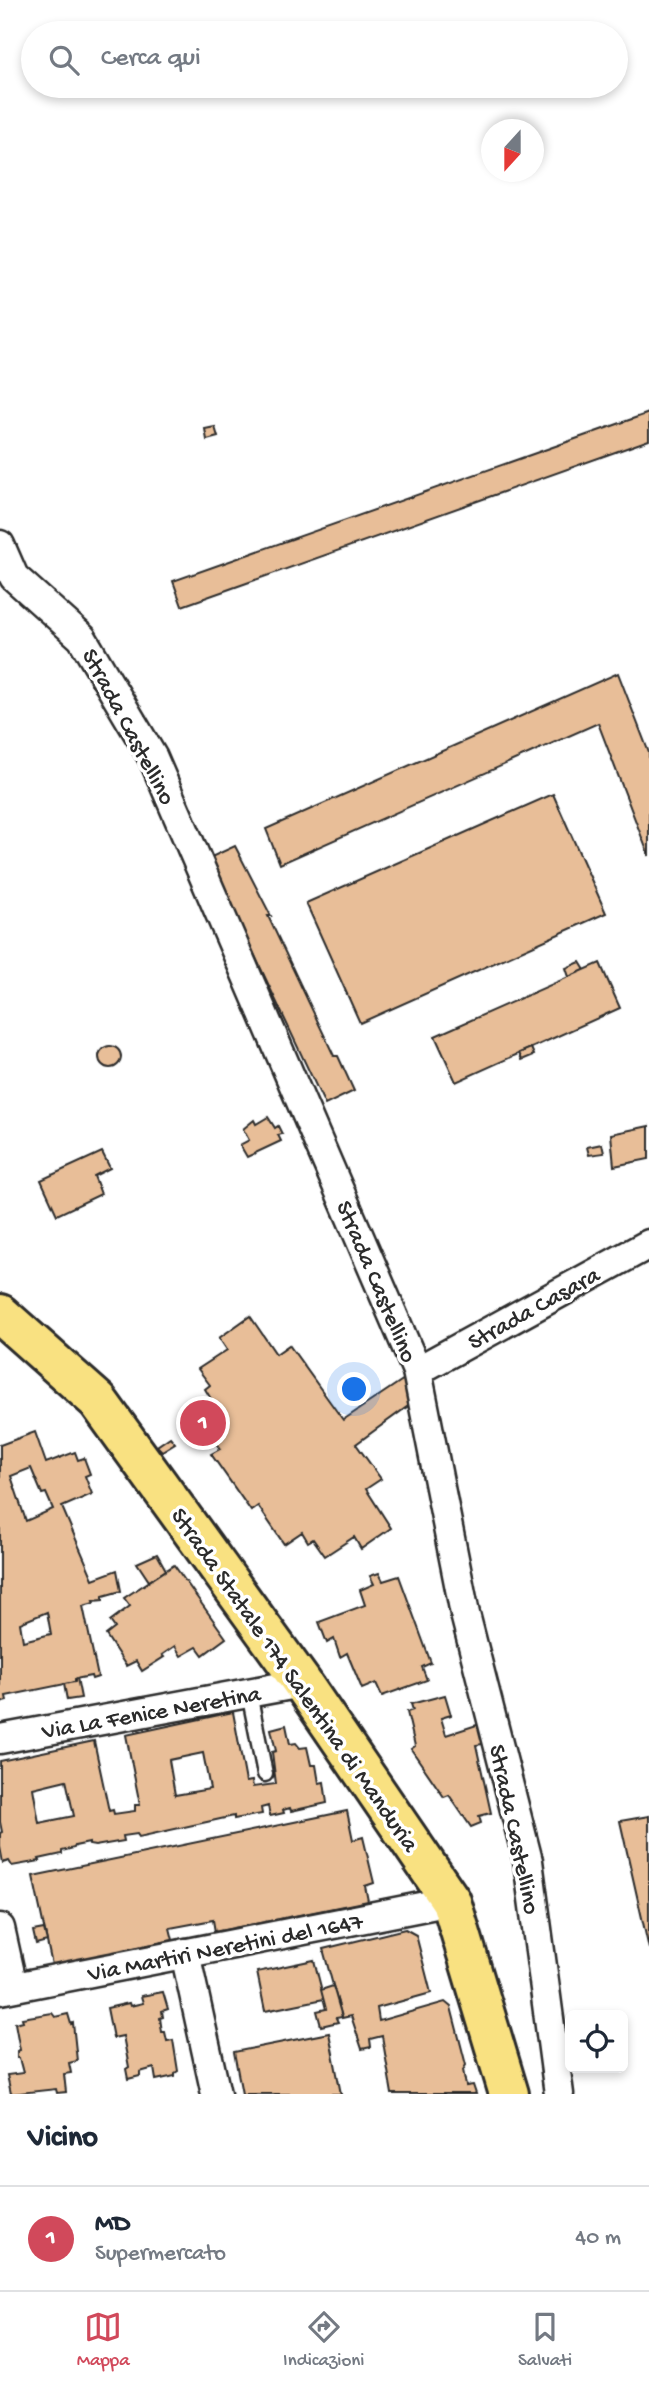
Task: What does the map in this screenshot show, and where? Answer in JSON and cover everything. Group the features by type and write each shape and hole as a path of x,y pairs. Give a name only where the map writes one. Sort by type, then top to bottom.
{"main road":[{"name":"Strada Statale 174 Salentina di Manduria","path":"0,1314 98,1401 302,1683 451,1901 509,2094"}],"street":[{"name":"Strada Castellino","path":"0,545 14,577 82,638 153,758 417,1371 464,1614 528,1861 559,2094"},
{"name":"Strada Casara","path":"417,1371 649,1244"},
{"name":"Via La Fenice Neretina","path":"0,1739 302,1683"},
{"name":"Via Martiri Neretini del 1647","path":"7,1989 451,1901"},
{"path":"0,1928 7,1989"},
{"path":"185,1954 216,2094"}],"lane":[{"path":"250,1693 265,1774"}],"building":[{"path":"649,413 649,440 182,606 173,581"},
{"path":"215,427 218,437 207,440 205,429"},
{"path":"618,673 649,753 649,856 598,723 280,864 266,829"},
{"path":"553,794 606,913 360,1023 306,903"},
{"path":"235,846 271,916 268,916 334,1056 338,1056 354,1091 325,1105 209,858"},
{"path":"580,962 585,970 569,977 566,968"},
{"path":"600,963 620,1008 456,1082 435,1036"},
{"path":"110,1046 118,1049 121,1057 118,1065 110,1068 102,1065 99,1057 102,1049"},
{"path":"531,1048 534,1055 522,1060 519,1053"},
{"path":"268,1117 275,1128 278,1126 282,1134 278,1135 281,1141 247,1157 240,1145 249,1140 243,1129 254,1120 256,1124"},
{"path":"649,1126 649,1159 614,1166 611,1134"},
{"path":"602,1144 604,1153 589,1155 587,1147"},
{"path":"102,1152 110,1168 94,1176 101,1194 57,1215 41,1180"},
{"path":"250,1316 276,1354 289,1345 343,1420 407,1377 415,1401 356,1444 381,1479 366,1489 391,1528 361,1549 354,1537 325,1556 313,1539 308,1542 302,1532 284,1544 258,1506 251,1511 211,1454 220,1449 194,1410 211,1399 205,1389 210,1385 198,1369 227,1350 219,1338"},
{"path":"35,1432 46,1463 75,1452 78,1460 84,1458 90,1474 85,1476 92,1494 62,1507 93,1579 117,1570 121,1591 83,1606 98,1677 75,1679 75,1682 6,1696 7,1701 0,1703 0,1445","holes":["31,1468 42,1494 46,1493 53,1509 26,1521 11,1476","47,1612 51,1634 23,1641 20,1623"]},
{"path":"170,1437 175,1443 162,1451 157,1446"},
{"path":"157,1554 166,1570 149,1581 137,1563"},
{"path":"174,1565 226,1638 203,1655 197,1647 181,1656 175,1646 162,1655 164,1657 142,1671 136,1661 126,1666 106,1635 115,1628 110,1621 130,1606 124,1598"},
{"path":"379,1573 383,1581 399,1576 431,1663 422,1667 427,1680 382,1696 376,1683 362,1689 347,1653 340,1657 334,1639 327,1643 319,1622 365,1605 360,1590 374,1584 370,1576"},
{"path":"77,1678 81,1698 67,1700 64,1684 75,1682"},
{"path":"445,1695 451,1715 441,1718 446,1735 489,1721 495,1742 476,1745 491,1813 479,1816 481,1823 471,1827 449,1795 444,1797 411,1749 415,1746 407,1712 413,1710 411,1704"},
{"path":"233,1712 246,1782 252,1781 253,1787 276,1784 272,1752 276,1751 271,1729 286,1725 290,1744 296,1743 300,1748 307,1747 311,1765 316,1765 319,1783 324,1782 327,1803 291,1811 290,1808 283,1810 284,1813 270,1816 268,1806 261,1808 262,1814 234,1819 234,1816 139,1837 137,1834 123,1836 124,1841 95,1846 89,1843 62,1851 62,1854 39,1859 40,1861 12,1866 9,1861 3,1863 0,1847 0,1761 94,1741 109,1811 113,1810 114,1814 135,1811 135,1805 140,1805 126,1735","holes":["203,1753 210,1789 175,1795 169,1760","66,1780 74,1816 39,1823 33,1788"]},
{"path":"347,1811 353,1840 363,1837 374,1883 365,1886 368,1901 215,1932 213,1920 170,1928 173,1940 52,1965 33,1876"},
{"path":"649,1816 649,1949 620,1821"},
{"path":"44,1929 47,1941 36,1944 33,1931"},
{"path":"405,1929 416,1935 431,1993 377,2008 379,2021 445,2002 451,2007 466,2065 463,2070 466,2086 473,2085 476,2094 392,2094 382,2036 370,2039 371,2047 362,2049 351,2016 342,2018 323,1949"},
{"path":"314,1960 324,1999 265,2011 257,1972"},
{"path":"333,1986 342,2017 336,2018 338,2022 321,2026 317,2011 326,2009 321,1990"},
{"path":"163,1992 168,2009 162,2011 163,2017 160,2018 162,2032 165,2032 167,2041 173,2040 178,2071 175,2076 156,2080 154,2068 128,2079 126,2069 129,2067 123,2036 113,2038 107,2008 143,2003 141,1996"},
{"path":"52,2013 55,2017 68,2014 71,2024 73,2023 77,2061 69,2063 71,2073 64,2074 66,2092 57,2093 56,2089 11,2094 7,2075 23,2073 17,2058 17,2051 20,2050 15,2023 23,2021 22,2018"},
{"path":"329,2033 341,2094 242,2094 234,2052"}],"place":[{"name":"MD","path":"203,1423"}]}
